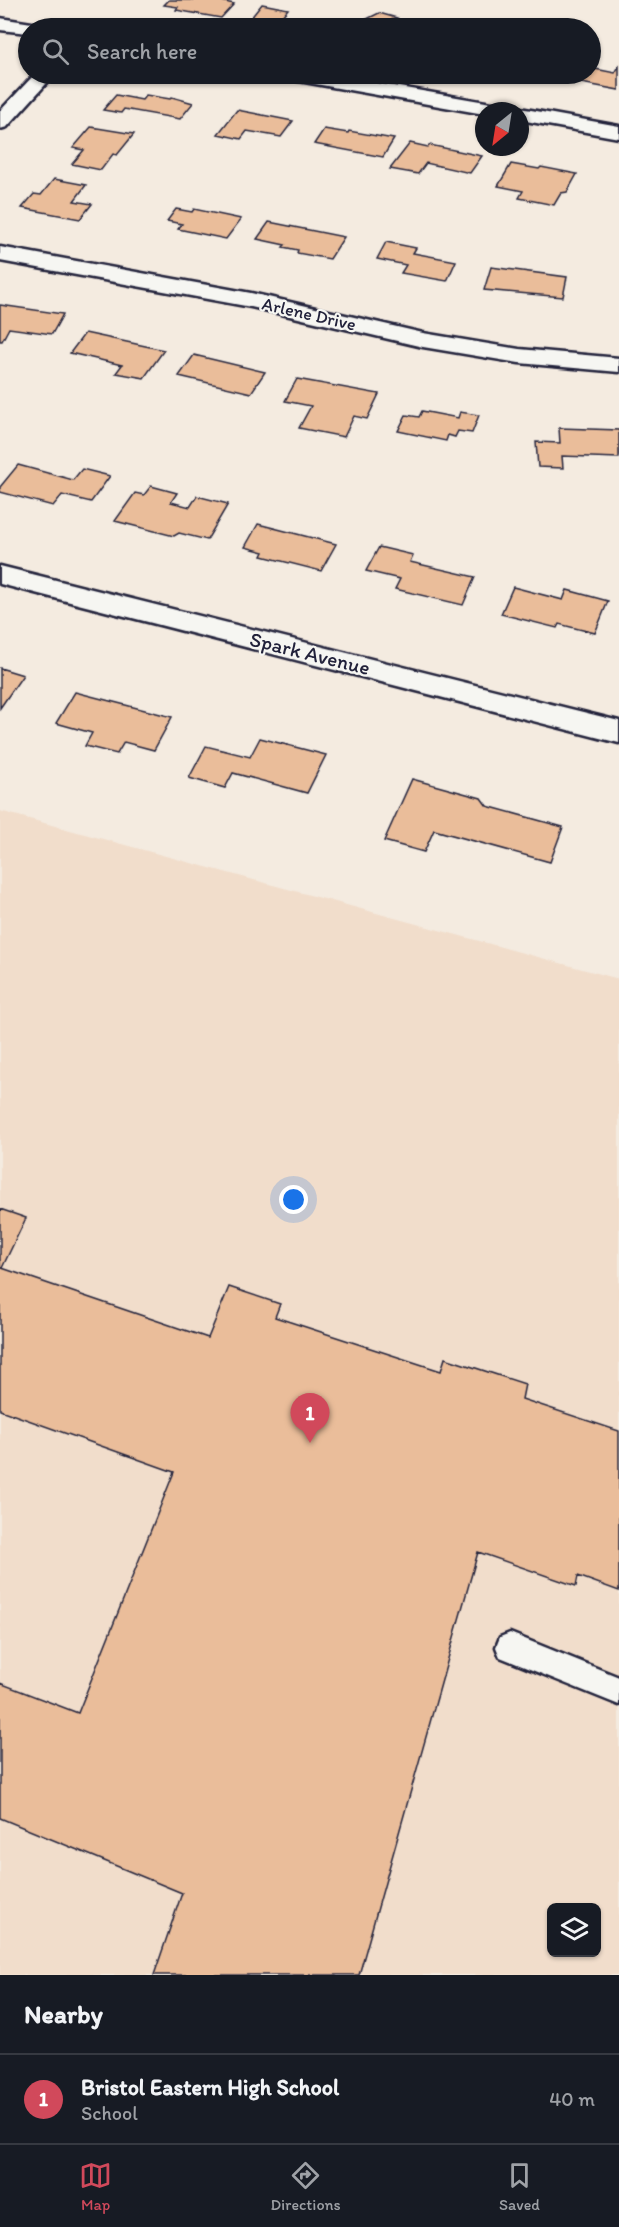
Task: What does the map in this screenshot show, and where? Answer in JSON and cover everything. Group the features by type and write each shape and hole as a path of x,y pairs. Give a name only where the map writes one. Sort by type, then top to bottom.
{"street":[{"path":"0,24 18,26"},
{"path":"0,123 36,84"},
{"path":"349,84 475,106"},
{"path":"529,116 619,132"},
{"name":"Arlene Drive","path":"0,254 250,300 423,340 519,356 619,365"},
{"name":"Spark Avenue","path":"0,575 619,732"}],"lane":[{"path":"510,1647 619,1691"}],"shaded area":[{"path":"0,811 619,979 619,1975 0,1975"}],"building":[{"path":"169,0 217,0 234,4 221,18 176,10 178,7 164,5"},
{"path":"262,4 288,9 282,16 293,18 251,18"},
{"path":"379,13 397,18 369,18"},
{"path":"619,66 619,90 586,84 601,84 601,70 615,73"},
{"path":"116,95 142,100 146,95 170,99 172,97 193,103 180,119 124,109 121,113 103,110"},
{"path":"237,110 293,121 281,137 247,131 241,139 218,134"},
{"path":"91,127 134,134 117,155 113,154 101,170 72,164 84,150 73,148"},
{"path":"324,129 394,139 383,157 314,144"},
{"path":"410,143 482,156 470,173 426,163 418,174 390,169"},
{"path":"511,164 577,174 567,192 561,193 554,205 519,198 523,191 498,186"},
{"path":"54,179 86,185 74,201 92,204 80,219 22,208 34,194 41,195"},
{"path":"176,209 192,212 194,209 241,219 226,239 178,229 182,224 167,221"},
{"path":"269,222 344,237 330,259 297,253 298,250 283,247 285,245 257,239"},
{"path":"386,242 416,248 413,253 456,261 447,281 401,273 406,265 377,259"},
{"path":"491,267 567,277 563,297 484,290"},
{"path":"0,305 63,314 52,334 9,328 0,341"},
{"path":"85,333 164,350 144,378 116,373 122,365 70,353"},
{"path":"194,355 265,372 251,393 179,376"},
{"path":"297,379 379,394 367,419 354,416 344,437 299,428 311,406 285,401"},
{"path":"422,411 458,418 460,412 479,415 472,433 458,431 455,437 448,435 446,441 398,431 406,415 419,417"},
{"path":"559,428 619,430 619,458 562,456 563,468 538,467 536,442 560,443"},
{"path":"18,465 73,480 82,469 110,476 91,502 62,495 53,506 0,492 0,487"},
{"path":"151,486 177,493 171,502 190,507 197,496 228,504 207,540 179,533 174,536 115,521 135,493 144,495"},
{"path":"258,524 336,544 321,571 262,556 264,552 245,547"},
{"path":"379,547 413,555 410,562 475,577 463,605 395,589 400,579 366,571"},
{"path":"513,587 563,600 567,590 608,601 595,633 559,624 557,628 501,614"},
{"path":"0,668 23,675 0,708"},
{"path":"75,692 172,717 154,750 124,742 117,754 85,746 92,733 56,723"},
{"path":"260,738 326,755 307,793 233,773 225,788 189,778 206,746 250,757"},
{"path":"412,779 481,798 487,806 563,827 550,862 434,830 424,852 384,841"},
{"path":"0,1209 26,1218 2,1268 208,1338 229,1287 280,1304 275,1317 441,1371 445,1358 525,1384 522,1399 619,1431 619,1591 578,1576 576,1586 478,1552 359,1975 154,1975 182,1893 0,1818 0,1683 78,1713 174,1472 0,1410"}],"place":[{"name":"Bristol Eastern High School","path":"310,1443"}]}
